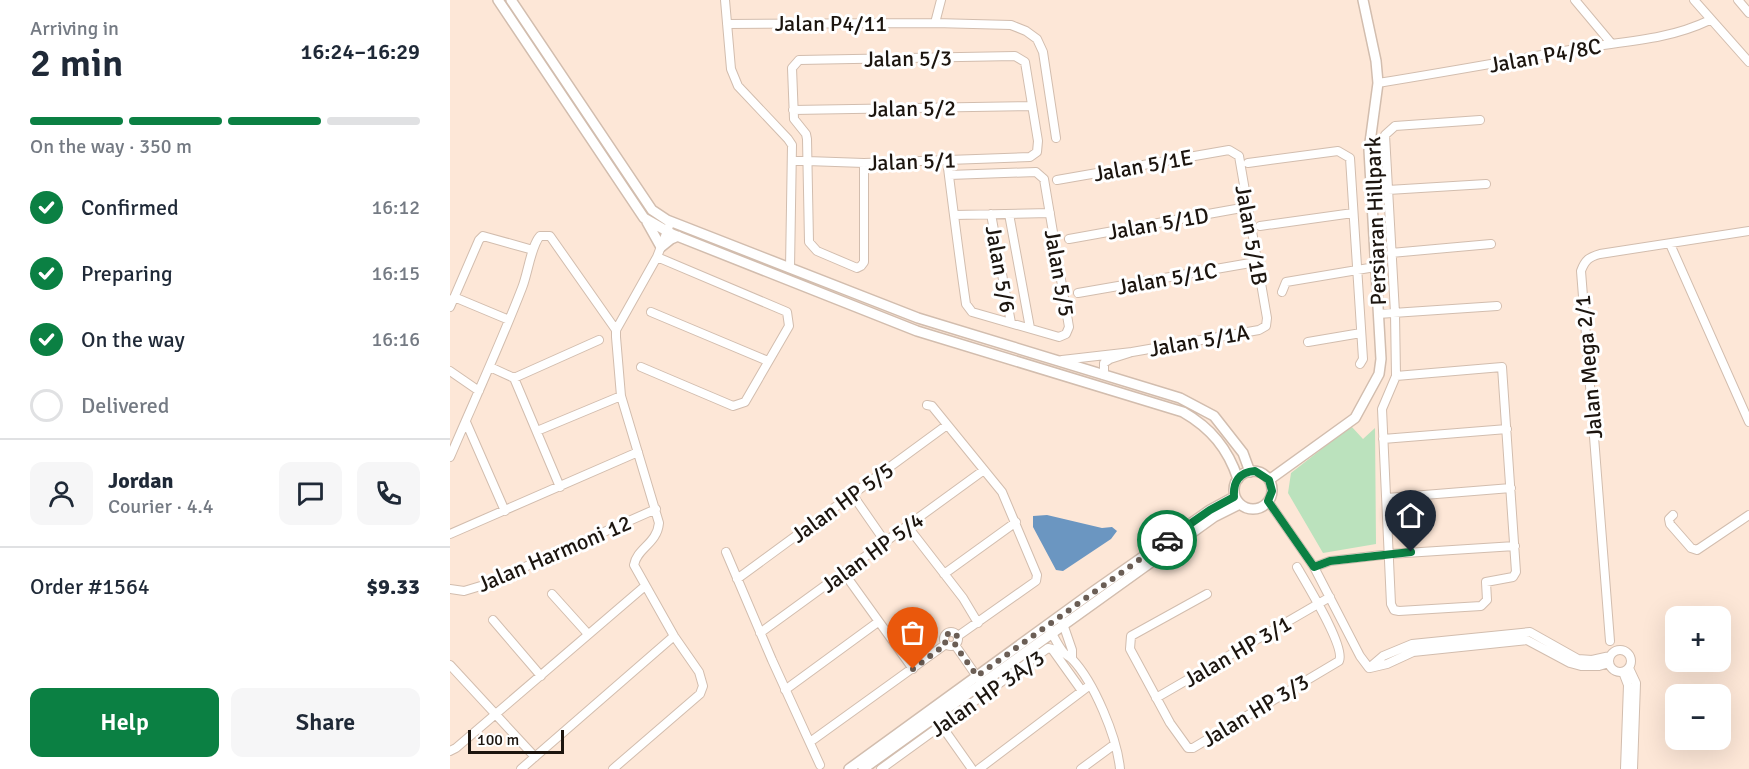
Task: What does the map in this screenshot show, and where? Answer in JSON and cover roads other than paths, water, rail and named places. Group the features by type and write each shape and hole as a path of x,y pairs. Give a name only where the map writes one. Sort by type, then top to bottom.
{"street":[{"path":"498,0 661,246"},
{"path":"511,0 652,210 671,222 918,318 1180,398 1214,416 1243,453 1250,472"},
{"path":"724,0 731,69 738,86 792,145 790,268"},
{"path":"935,23 940,0"},
{"name":"Persiaran Hillpark","path":"1267,478 1364,404 1379,374 1381,359 1369,150 1378,83 1376,61 1363,0"},
{"path":"1575,0 1611,43"},
{"path":"1694,0 1749,62"},
{"path":"1738,0 1749,13"},
{"name":"Jalan P4/8C","path":"1378,83 1611,43 1657,38 1687,31 1710,20"},
{"name":"Jalan P4/11","path":"727,24 1011,25 1026,31 1036,39 1043,52 1056,138"},
{"name":"Jalan 5/3","path":"864,162 864,262 857,267 817,251 811,247 809,242 807,139 794,119 793,110 792,68 800,60 1015,56 1025,62 1038,141 1036,152 1030,157"},
{"name":"Jalan 5/2","path":"793,110 1032,106"},
{"path":"1396,376 1502,367 1516,572 1513,577 1486,582 1487,600 1480,606 1399,611 1394,610 1391,604 1382,409 1396,376 1395,313 1385,135 1395,126 1480,120"},
{"name":"Jalan 5/1E","path":"1057,180 1229,150"},
{"name":"Jalan 5/1B","path":"1229,150 1239,156 1267,318 1266,326"},
{"path":"1248,163 1338,151 1350,158 1363,359 1360,364"},
{"name":"Jalan 5/1","path":"793,161 864,162 1030,157"},
{"name":"Jalan 5/5","path":"947,160 966,304 972,312 1059,337 1066,334 1069,327 1044,179 1036,172 949,175"},
{"path":"1388,190 1486,184"},
{"name":"Jalan 5/1D","path":"1069,239 1247,207"},
{"path":"954,215 1050,213"},
{"path":"1260,226 1353,213"},
{"name":"Jalan 5/6","path":"991,214 1011,323"},
{"path":"1009,214 1030,328"},
{"path":"644,218 678,236 917,331 1167,406 1190,416 1213,435 1231,458 1238,479"},
{"path":"616,330 657,258 671,222"},
{"name":"Jalan Mega 2/1","path":"1610,641 1581,271 1585,261 1590,257 1749,231"},
{"path":"450,307 479,240 483,236 533,250"},
{"path":"450,458 454,438 466,422 528,272 535,242 540,236 550,236 616,330 621,396 659,523 657,536 637,557 634,565 674,636 699,672 703,686 700,694 613,769"},
{"path":"661,246 678,236"},
{"path":"1391,253 1491,244"},
{"path":"1670,244 1745,403 1749,422"},
{"path":"641,367 733,406 745,402 789,326 787,312 657,258"},
{"name":"Jalan 5/1C","path":"1077,293 1256,262"},
{"path":"1282,292 1286,282 1375,267"},
{"path":"454,297 509,320"},
{"path":"1378,314 1497,306"},
{"path":"651,312 768,361"},
{"path":"917,331 918,318"},
{"name":"Jalan 5/1A","path":"1131,352 1259,330 1266,326"},
{"path":"1308,342 1361,333"},
{"path":"514,378 599,340"},
{"path":"1054,360 1131,352"},
{"path":"1104,375 1104,363 1131,352"},
{"path":"1039,356 1050,371"},
{"path":"490,367 514,378 560,487"},
{"path":"1050,371 1059,367 1092,372"},
{"path":"450,371 479,391"},
{"path":"537,431 621,396"},
{"path":"810,742 913,669 958,641 958,636 1036,581 1037,575 1002,492 947,424 930,405 927,405"},
{"path":"466,422 505,511"},
{"name":"Jalan HP 5/5","path":"737,579 947,424"},
{"path":"1383,439 1507,429"},
{"path":"450,533 638,453"},
{"name":"Jalan HP 5/4","path":"760,633 984,470"},
{"path":"1255,471 1267,478 1272,491 1268,501 1252,509 1237,501 1234,489 1238,479 1255,471"},
{"path":"1387,498 1510,488"},
{"path":"852,494 886,543"},
{"path":"849,769 1061,620 1237,501"},
{"path":"1268,501 1314,567 1360,656 1369,668"},
{"name":"Jalan Harmoni 12","path":"450,589 464,591 484,585 656,510"},
{"path":"1673,515 1669,519 1670,524 1691,548 1697,550 1749,515"},
{"path":"944,574 1016,522"},
{"path":"908,527 963,598 978,623"},
{"path":"1314,567 1330,561 1390,554 1515,546"},
{"path":"726,552 820,765"},
{"path":"1297,567 1318,604"},
{"path":"844,573 913,669"},
{"path":"450,751 496,715 645,586"},
{"path":"552,594 588,634"},
{"path":"1156,698 1130,649 1131,636 1207,594"},
{"name":"Jalan HP 3/1","path":"1156,698 1330,597"},
{"name":"Jalan HP 3/3","path":"1156,698 1184,745 1193,748 1339,661 1340,651 1318,604"},
{"path":"493,620 541,676"},
{"path":"1061,620 1072,650 1072,659"},
{"path":"785,690 878,622"},
{"path":"1049,629 1064,653 1072,659 1090,686 1105,715 1116,744 1120,769"},
{"path":"958,636 953,632 947,634 944,640 951,645 979,679"},
{"path":"1369,668 1383,656 1412,644 1530,632 1578,659 1609,659"},
{"path":"521,769 674,636"},
{"path":"1468,638 1474,640 1476,645"},
{"path":"1369,668 1387,664 1413,652 1527,640 1570,663 1581,666 1599,666 1616,651 1626,652 1631,661 1626,670 1628,685 1625,769"},
{"name":"Jalan HP 3A/3","path":"881,769 1048,648 1052,649 1082,691"},
{"path":"1609,659 1615,672 1626,670"},
{"path":"450,665 534,757"},
{"path":"1626,670 1636,683 1634,769"},
{"path":"863,769 979,679"},
{"path":"979,769 1090,686"},
{"path":"941,725 972,769"},
{"path":"1081,769 1116,744"}],"water":[{"path":"1047,515 1102,528 1112,527 1117,531 1111,539 1063,571 1056,570 1033,527 1033,516"}]}
